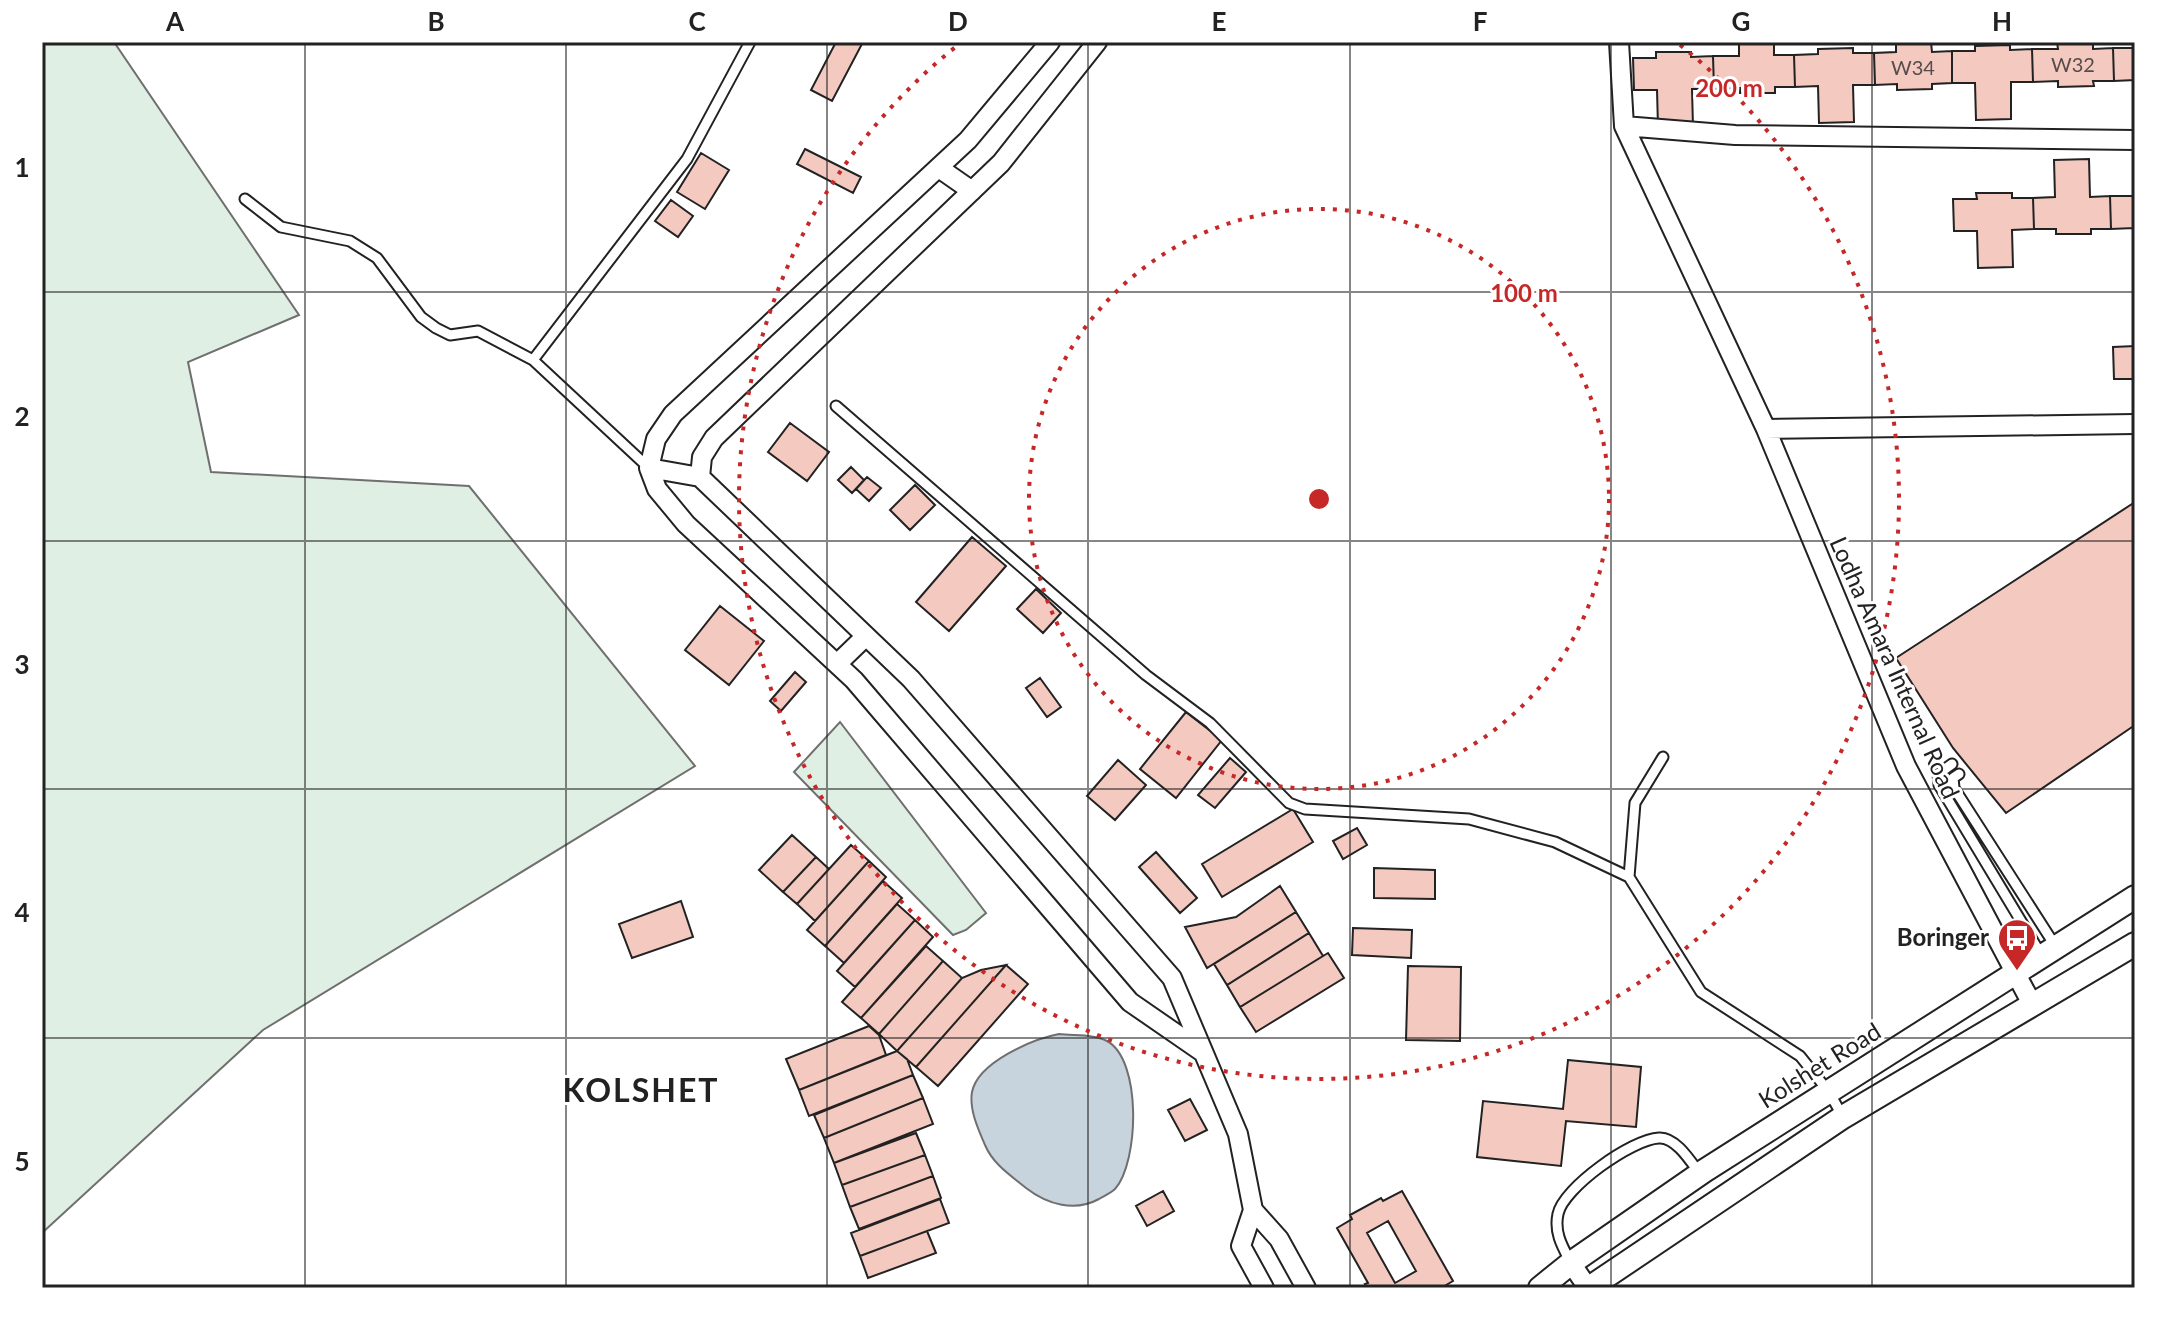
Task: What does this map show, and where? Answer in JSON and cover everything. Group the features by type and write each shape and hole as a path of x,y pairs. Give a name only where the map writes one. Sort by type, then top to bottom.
{"street":[{"path":"1050,42 968,140 673,414 656,439 649,468 657,489 686,524 854,680 1130,1002 1201,1051"},
{"path":"700,477 702,457 714,438 1001,163 1097,42"},
{"name":"Lodha Amara Internal Road","path":"1619,42 1624,126 1766,429 1906,766 2033,1006"},
{"path":"1624,126 1735,135 2135,140"},
{"path":"939,168 972,191"},
{"path":"1766,429 2135,424"},
{"path":"649,468 700,477 911,679 1172,978 1201,1051 1225,1097 1238,1134 1253,1210 1241,1246 1264,1288"},
{"path":"837,664 866,636"},
{"name":"Kolshet Road","path":"1540,1288 1700,1174 2135,897"},
{"path":"1571,1263 1589,1288 1843,1117 2132,951"},
{"path":"1253,1210 1279,1239 1306,1288"}],"lane":[{"path":"533,360 687,159 750,42"},
{"path":"245,199 281,227 350,241 377,258 421,317 436,328 450,335 478,331 533,360 649,468"},
{"path":"836,406 1146,675 1210,723 1289,803 1305,809 1469,819 1555,842 1629,877 1701,992 1800,1056 1829,1092 1843,1117"},
{"path":"1629,877 1635,803 1663,757"},
{"path":"1952,764 1938,774 1939,785 1982,858 2049,952"},
{"path":"1959,774 1953,778 1954,788 1995,850 2049,952"},
{"path":"1982,858 1995,850"},
{"path":"1571,1263 1558,1237 1558,1213 1572,1193 1613,1158 1659,1138 1670,1141 1688,1157 1700,1174"}],"green space":[{"path":"42,42 114,42 299,315 188,362 211,472 469,486 695,766 263,1030 42,1233"},
{"path":"840,722 986,913 966,930 953,935 794,772"}],"shaded area":[{"path":"1059,1034 1102,1039 1118,1052 1126,1068 1133,1112 1129,1157 1115,1189 1090,1203 1071,1206 1043,1199 1002,1169 985,1145 972,1105 976,1081 995,1062 1035,1041"}],"building":[{"path":"836,42 863,42 832,101 811,90"},
{"path":"1739,42 1774,42 1774,55 1794,55 1795,87 1775,87 1775,93 1740,93 1740,88 1714,89 1713,56 1739,56"},
{"path":"1896,42 1931,42 1932,52 1952,51 1952,83 1932,84 1932,89 1897,90 1897,84 1875,85 1874,53 1896,52"},
{"path":"2057,42 2093,42 2093,49 2113,48 2114,81 2093,81 2094,86 2058,87 2058,81 2033,82 2032,49 2058,49"},
{"path":"2010,45 2010,50 2032,49 2033,82 2011,82 2011,119 1976,120 1975,83 1952,83 1952,51 1975,51 1975,46"},
{"path":"1853,48 1853,53 1874,53 1875,85 1853,85 1854,122 1819,123 1818,86 1795,87 1794,55 1818,54 1818,49"},
{"path":"2113,48 2135,48 2135,80 2114,81"},
{"path":"1656,52 1691,52 1691,57 1713,56 1714,89 1692,89 1693,126 1658,127 1657,90 1634,90 1633,58 1656,58"},
{"path":"805,149 861,177 853,193 797,164"},
{"path":"701,153 729,170 705,209 677,192"},
{"path":"2089,159 2090,197 2110,196 2111,229 2091,229 2091,234 2056,234 2056,229 2034,229 2033,198 2055,197 2054,160"},
{"path":"2135,191 2135,266 2134,228 2111,229 2110,196 2133,196"},
{"path":"1976,193 2012,193 2012,198 2033,198 2034,229 2012,230 2013,267 1978,268 1977,231 1954,231 1953,199 1977,199"},
{"path":"671,200 693,216 678,237 655,221"},
{"path":"2135,346 2135,379 2114,379 2113,347"},
{"path":"790,423 829,452 807,481 768,452"},
{"path":"851,467 864,480 852,493 838,480"},
{"path":"867,477 881,488 869,501 856,489"},
{"path":"915,485 935,505 910,530 890,510"},
{"path":"2135,502 2135,725 2006,813 1953,748 1896,658"},
{"path":"972,537 1006,566 949,631 916,602"},
{"path":"1036,589 1061,613 1043,633 1017,609"},
{"path":"720,606 764,641 729,685 685,650"},
{"path":"795,672 806,682 781,711 770,701"},
{"path":"1040,678 1061,707 1047,717 1026,688"},
{"path":"1186,712 1222,740 1176,798 1140,769"},
{"path":"1230,758 1246,772 1215,808 1198,795"},
{"path":"1118,760 1146,785 1115,820 1087,796"},
{"path":"1293,809 1313,842 1222,897 1202,864"},
{"path":"1357,828 1367,845 1343,859 1333,841"},
{"path":"792,835 816,857 783,892 759,870"},
{"path":"851,845 869,861 815,921 797,904"},
{"path":"1156,852 1197,898 1180,913 1139,867"},
{"path":"816,857 829,869 797,904 783,892"},
{"path":"869,861 886,877 825,946 807,930"},
{"path":"1374,868 1435,870 1435,899 1374,898"},
{"path":"883,881 902,898 844,963 825,946"},
{"path":"1280,886 1296,912 1207,968 1185,927 1236,917"},
{"path":"681,901 693,937 632,958 619,924"},
{"path":"897,904 915,920 855,987 837,971"},
{"path":"1296,912 1309,933 1227,985 1214,964"},
{"path":"915,920 933,937 861,1018 842,1002"},
{"path":"1353,928 1412,930 1411,958 1352,955"},
{"path":"1309,933 1323,956 1240,1007 1227,985"},
{"path":"926,946 943,961 879,1034 861,1018"},
{"path":"1328,953 1344,978 1256,1032 1240,1007"},
{"path":"943,961 962,978 897,1051 879,1034"},
{"path":"1006,965 1028,984 938,1086 916,1067"},
{"path":"1006,965 916,1067 897,1051 962,978"},
{"path":"1408,966 1461,967 1460,1041 1406,1040"},
{"path":"869,1026 879,1035 886,1055 799,1090 786,1059"},
{"path":"897,1051 907,1059 913,1075 809,1116 799,1090"},
{"path":"1568,1060 1641,1067 1636,1127 1566,1121 1561,1166 1477,1157 1483,1101 1563,1109"},
{"path":"913,1075 923,1098 824,1138 814,1115"},
{"path":"923,1098 933,1124 834,1163 824,1138"},
{"path":"1190,1099 1207,1130 1185,1141 1168,1110"},
{"path":"916,1133 925,1155 842,1185 834,1163"},
{"path":"925,1155 933,1176 850,1207 842,1185"},
{"path":"933,1176 941,1198 859,1229 850,1207"},
{"path":"1163,1191 1174,1211 1147,1226 1136,1206"},
{"path":"1402,1191 1453,1281 1441,1288 1368,1288 1337,1228 1352,1219 1350,1215 1381,1198 1383,1201","holes":["1388,1221 1416,1271 1395,1283 1367,1233"]},
{"path":"940,1199 949,1223 860,1256 851,1233"},
{"path":"927,1231 936,1253 868,1278 860,1256"}],"place":[{"name":"Boringer","path":"2017,972"}],"district":[{"name":"KOLSHET","path":"641,1091"}]}
